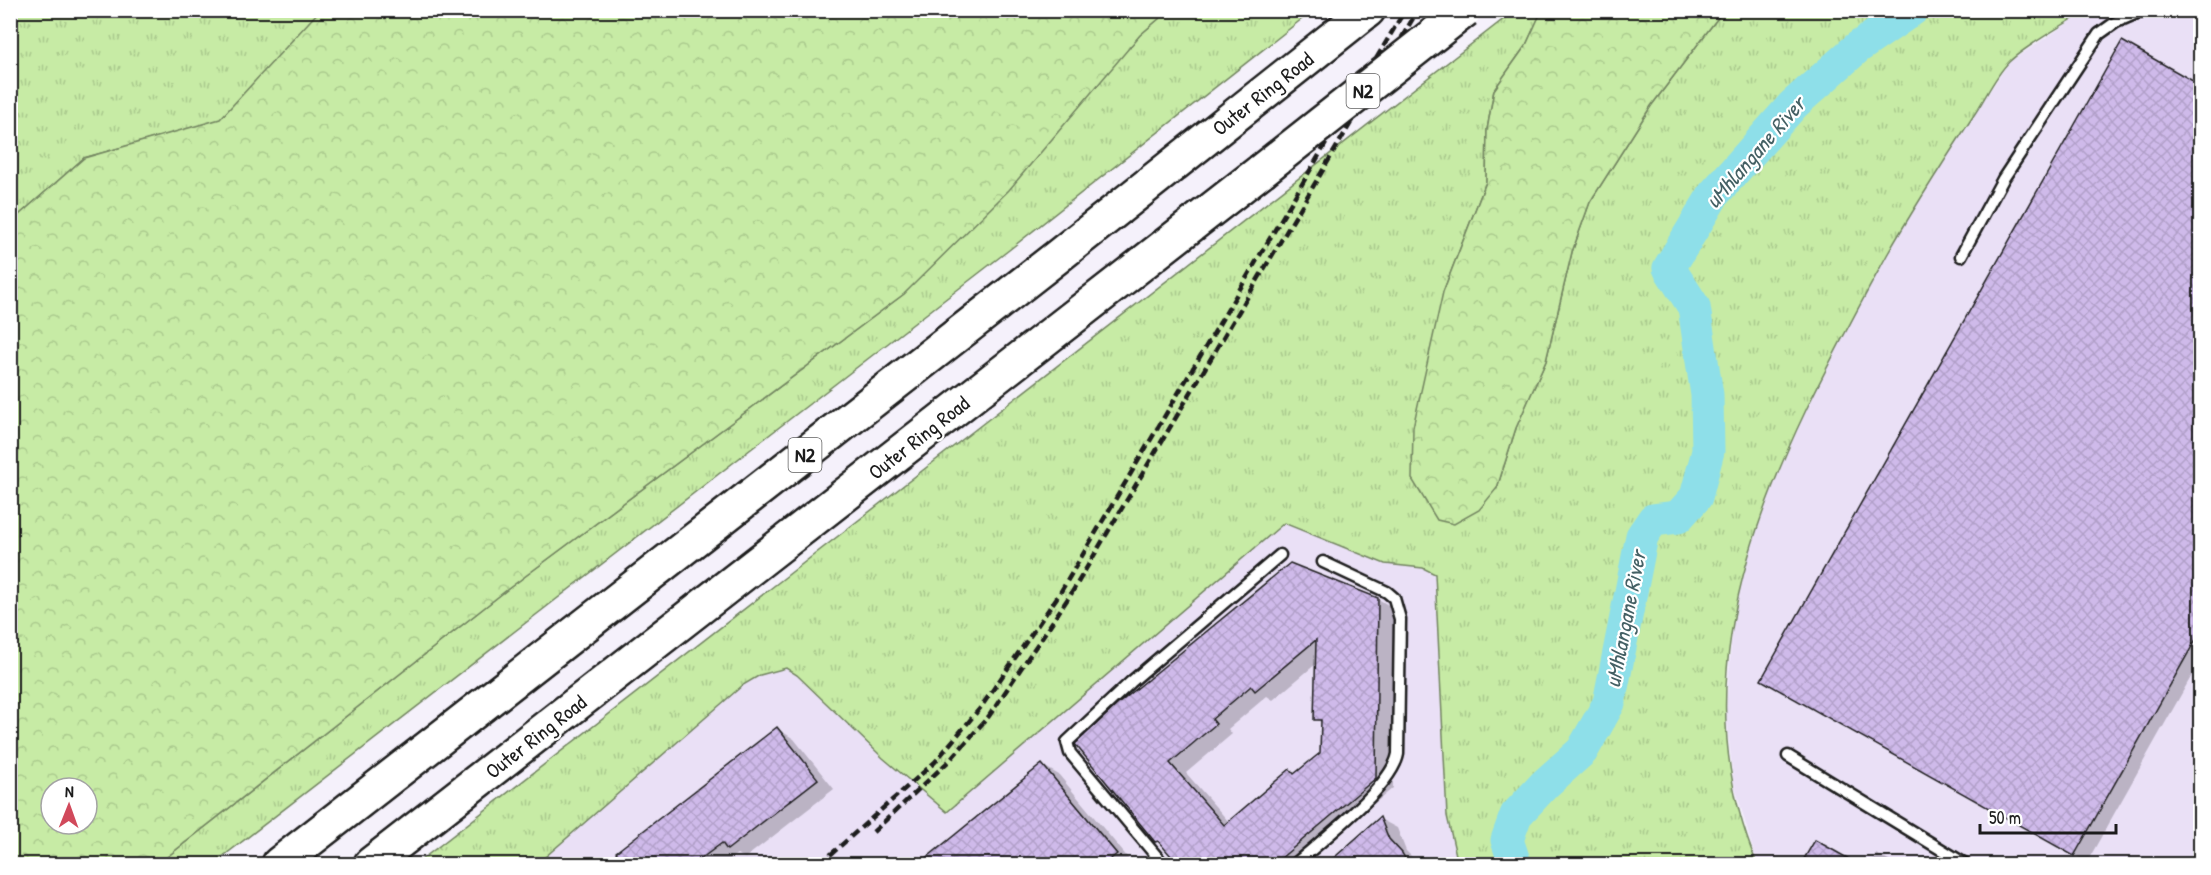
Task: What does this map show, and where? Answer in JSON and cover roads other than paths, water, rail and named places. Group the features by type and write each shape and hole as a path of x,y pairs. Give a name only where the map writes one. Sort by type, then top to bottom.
{"highway":[{"name":"Outer Ring Road","path":"279,864 1368,10"},
{"name":"Outer Ring Road","path":"371,864 1465,10"}],"lane":[{"path":"1961,256 2003,179 2099,34 2116,22 2144,10"},
{"path":"1162,864 1070,753 1067,742 1074,732 1280,555"},
{"path":"1295,864 1375,791 1392,771 1398,754 1400,619 1398,607 1388,592 1323,562"},
{"path":"1788,756 1965,864"}],"waterway":[{"name":"uMhlangane River","path":"1515,864 1507,840 1516,815 1545,784 1582,751 1609,703 1642,536 1653,520 1678,517 1696,497 1708,451 1707,395 1694,307 1669,268 1714,194 1793,105 1857,48 1912,10"}],"railway":[{"path":"820,864 935,762 981,707 1060,593 1405,10"},
{"path":"873,832 951,759 989,716 1071,594 1418,10"}]}
